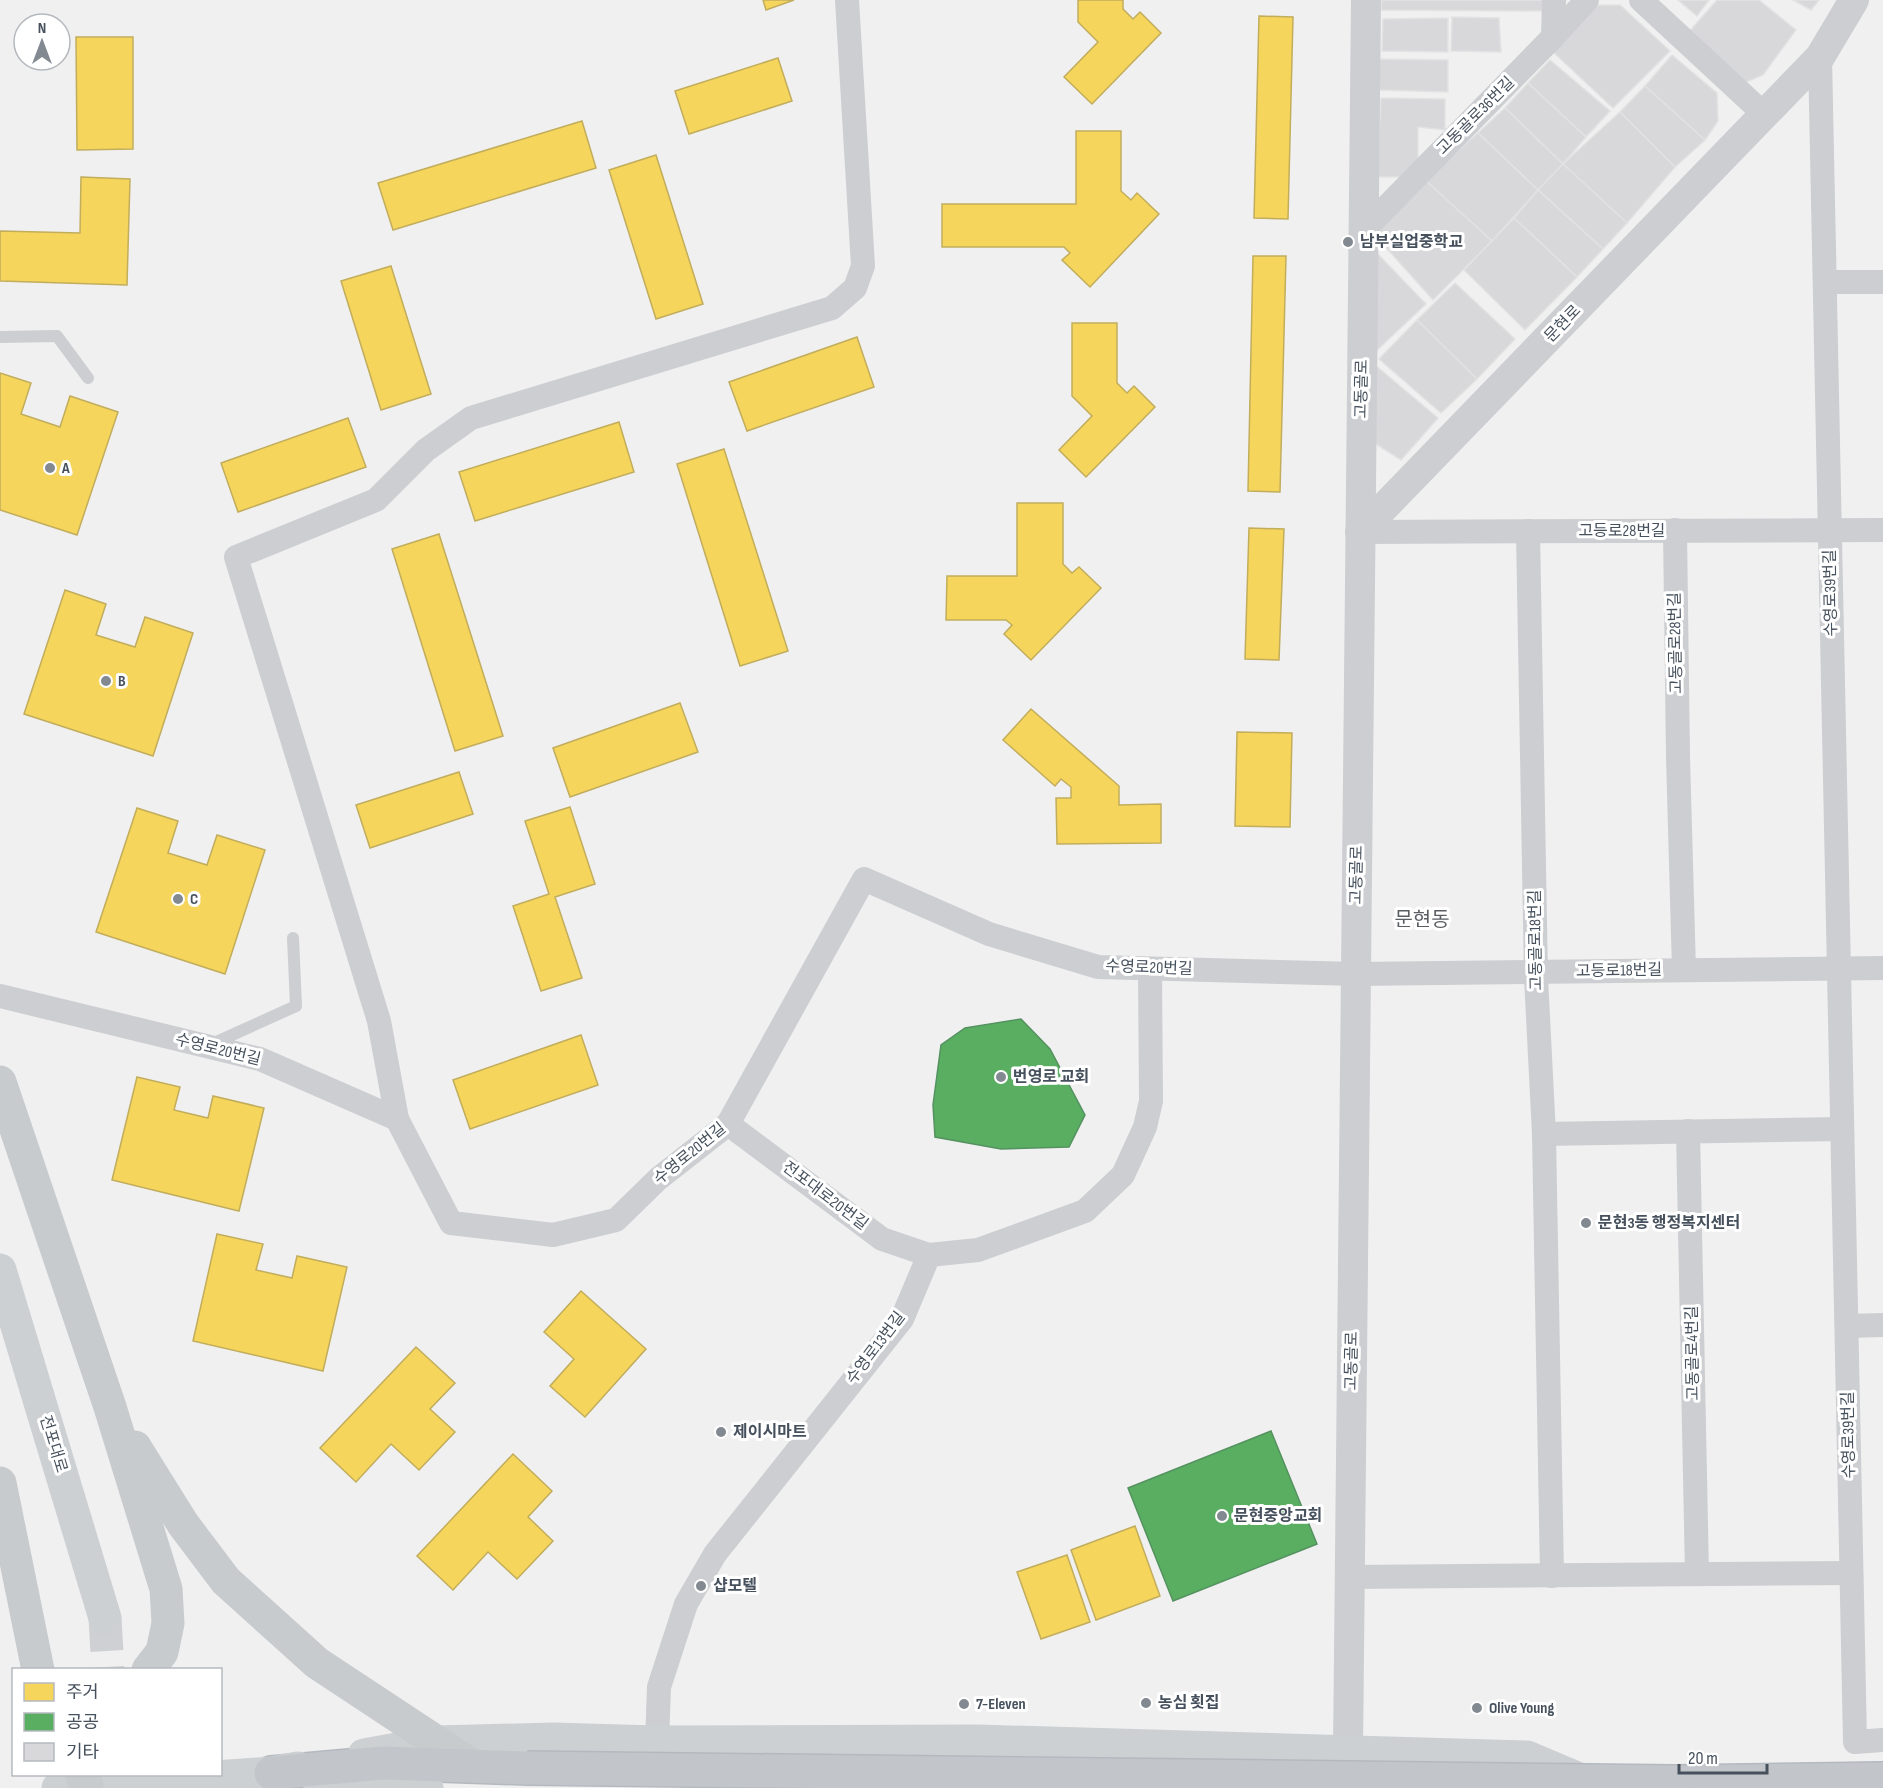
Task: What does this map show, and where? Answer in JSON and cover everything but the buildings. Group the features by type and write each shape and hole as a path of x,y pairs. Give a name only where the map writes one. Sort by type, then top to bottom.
{"highway":[{"path":"272,1773 382,1763 527,1768 1676,1782 1883,1779"},
{"path":"1806,1788 1883,1779"}],"main road":[{"path":"0,1082 110,1407 166,1588 168,1623 162,1652 150,1668"},
{"name":"전포대로","path":"0,1270 105,1618"},
{"path":"110,1407 183,1524 226,1581 316,1663 473,1766"},
{"path":"0,1483 38,1668"},
{"path":"28,1624 63,1668"},
{"path":"222,1776 272,1773 436,1742 553,1739 657,1742 978,1741 1527,1757 1601,1788"},
{"path":"272,1773 427,1788"},
{"path":"79,1784 219,1776"}],"street":[{"path":"397,1119 379,1021 236,557 376,500 426,450 471,418 832,308 855,288 863,266 847,0"},
{"name":"고동골로","path":"1348,1751 1366,0"},
{"path":"1553,38 1554,0"},
{"name":"고동골로36번길","path":"1364,230 1553,38 1587,0"},
{"path":"1641,0 1765,115"},
{"name":"문현로","path":"1360,532 1820,57 1854,0"},
{"name":"수영로39번길","path":"1820,57 1855,1742 1883,1740"},
{"path":"1824,282 1883,282"},
{"name":"고동골로28번길","path":"1675,530 1684,970"},
{"name":"고등로28번길","path":"1360,532 1883,530"},
{"name":"고동골로18번길","path":"1528,531 1536,972 1544,1134"},
{"name":"수영로20번길","path":"0,996 260,1059 397,1119 451,1223 553,1235 616,1220 658,1179 728,1124 864,879 989,934 1098,967 1356,974"},
{"name":"고등로18번길","path":"1356,974 1883,968"},
{"path":"929,1255 978,1250 1085,1211 1123,1174 1145,1127 1151,1101 1150,969"},
{"name":"전포대로20번길","path":"728,1124 882,1239 929,1255"},
{"path":"1552,1576 1544,1134 1842,1128"},
{"name":"고동골로4번길","path":"1689,1131 1697,1574"},
{"name":"수영로13번길","path":"657,1742 659,1687 686,1604 715,1554 902,1319 929,1255"},
{"path":"1847,1326 1883,1325"},
{"path":"1349,1577 1851,1573"}],"lane":[{"path":"0,337 57,336 88,378"},
{"path":"207,1047 296,1006 293,938"}],"tunnel":[{"path":"105,1618 108,1668"}],"place":[{"name":"남부실업중학교","path":"1348,242"},
{"name":"A","path":"50,468"},
{"name":"B","path":"106,681"},
{"name":"C","path":"178,899"},
{"name":"번영로 교회","path":"1001,1077"},
{"name":"문현3동 행정복지센터","path":"1586,1223"},
{"name":"제이시마트","path":"721,1432"},
{"name":"문현중앙교회","path":"1222,1516"},
{"name":"샵모텔","path":"701,1586"},
{"name":"농심 횟집","path":"1146,1703"},
{"name":"7-Eleven","path":"964,1704"},
{"name":"Olive Young","path":"1477,1708"}],"district":[{"name":"문현동","path":"1422,920"}]}
